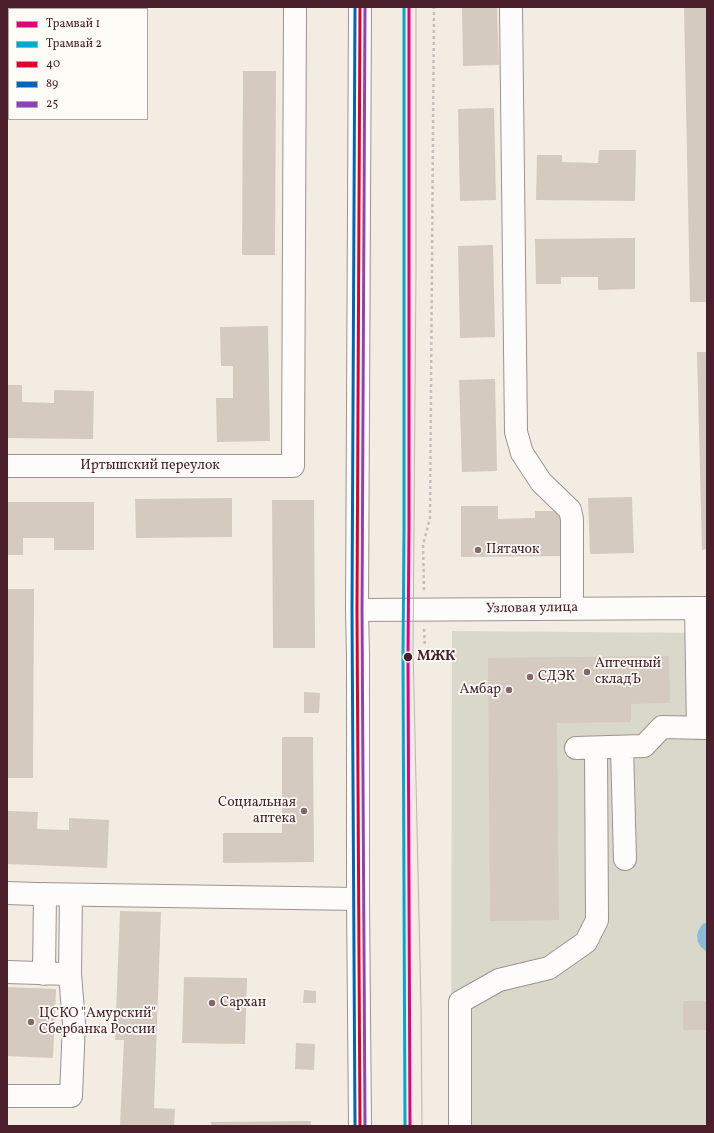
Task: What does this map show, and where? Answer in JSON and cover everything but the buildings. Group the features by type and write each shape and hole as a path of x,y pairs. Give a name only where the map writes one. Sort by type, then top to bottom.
{"main road":[{"name":"Иртышский переулок","path":"7,466 294,466 295,7"},
{"path":"360,7 357,610 360,1126"},
{"path":"512,7 516,432 522,453 541,482 570,510 572,519 572,609"},
{"path":"460,1126 460,1002 499,980 549,968 586,942 597,920 586,748 644,746 662,727 702,728 702,608"},
{"name":"Узловая улица","path":"357,610 702,608"},
{"path":"622,747 625,859"},
{"path":"7,893 358,899"},
{"path":"44,974 45,894"},
{"path":"7,1096 71,1096 74,1022 70,974 71,895"},
{"path":"7,972 70,974"}],"path":[{"path":"425,646 423,545 430,518 434,7"}],"shaded area":[{"path":"452,631 707,633 707,1126 451,1126"}],"water":[{"path":"707,922 707,952 698,942 697,935 699,929"}],"tram line":[{"name":"2","path":"404,7 403,657 405,1126"},
{"name":"1","path":"409,7 408,657 410,1126"},
{"path":"416,7 416,268 413,647 421,1006 422,1126"}],"transit line":[{"name":"89","path":"355,7 352,610 355,1126"},
{"name":"40","path":"360,7 357,610 360,1126"},
{"name":"25","path":"365,7 362,610 365,1126"}],"place":[{"name":"Пятачок","path":"478,550"},
{"name":"МЖК","path":"408,657"},
{"name":"Аптечный складЪ","path":"587,672"},
{"name":"СДЭК","path":"530,677"},
{"name":"Амбар","path":"509,690"},
{"name":"Социальная аптека","path":"304,811"},
{"name":"Сархан","path":"212,1003"},
{"name":"ЦСКО \"Амурский\" Сбербанка России","path":"31,1022"}]}
